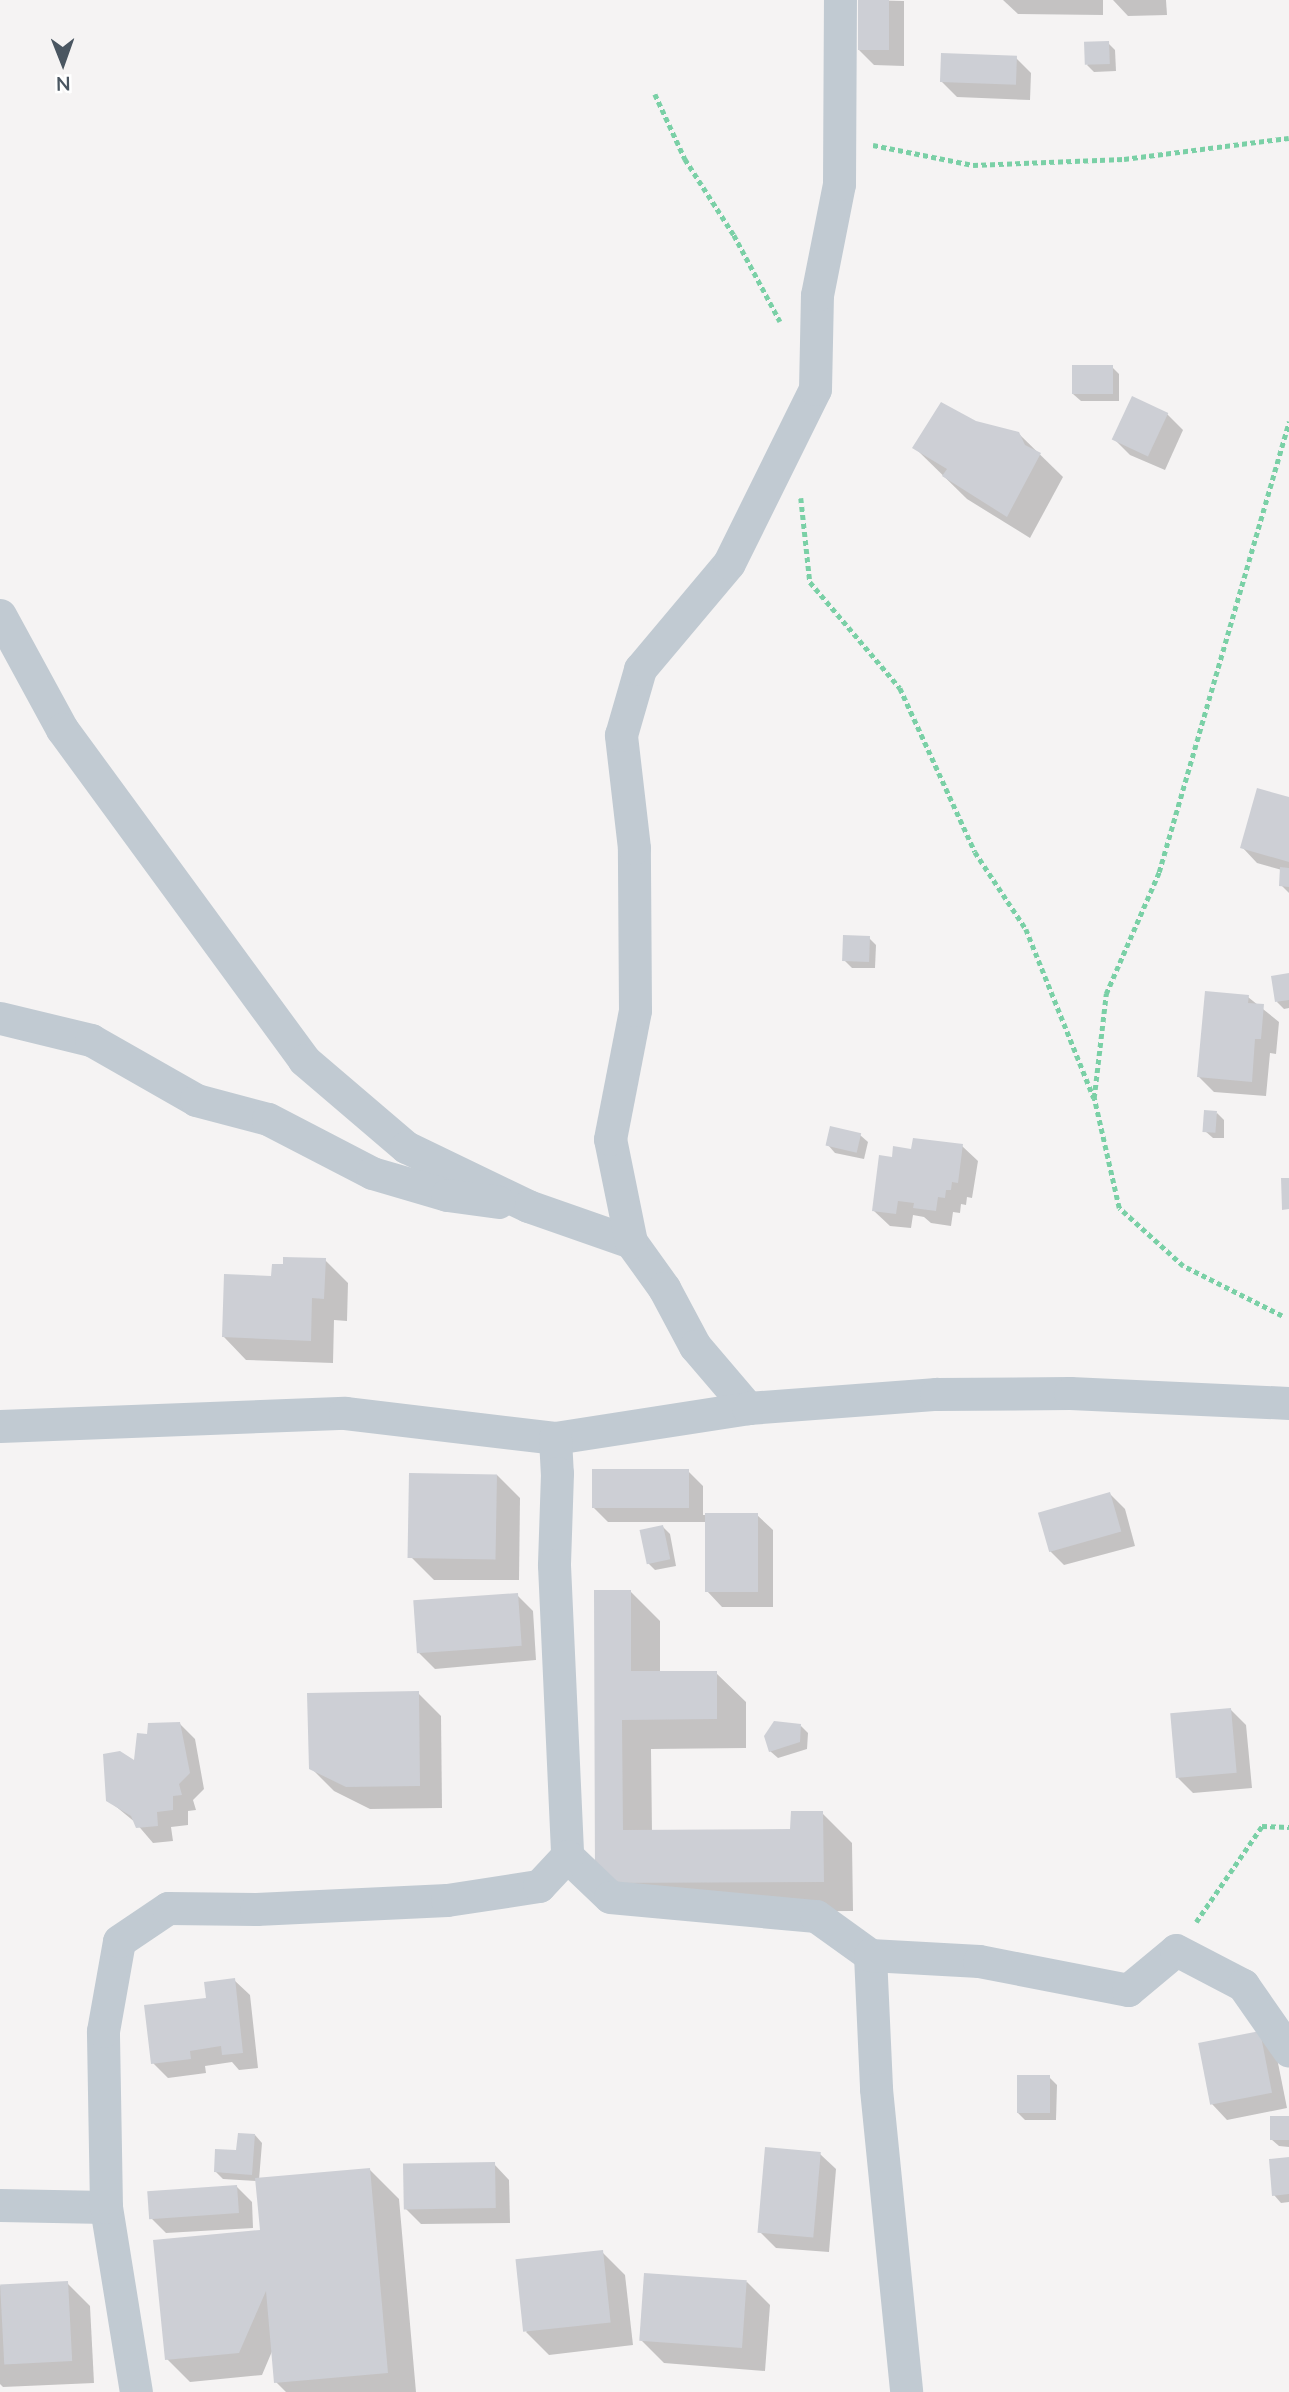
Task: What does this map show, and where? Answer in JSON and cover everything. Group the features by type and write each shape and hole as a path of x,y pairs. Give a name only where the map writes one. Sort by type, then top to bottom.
{"street":[{"path":"748,1408 695,1346 664,1288 631,1242 610,1139 635,1010 634,848 621,735 640,669 729,563 815,389 817,295 839,184 840,0"},
{"path":"0,615 62,729 304,1060 405,1147 528,1206 631,1242"},
{"path":"0,1018 91,1040 196,1100 268,1119 372,1173 447,1195 528,1206"},
{"path":"0,1426 345,1413 555,1438 748,1408 962,1394 1070,1393 1289,1404"},
{"path":"555,1438 557,1472 554,1565 567,1856 610,1897 816,1916 870,1955 979,1961 1128,1990 1176,1950 1243,1985 1289,2051"},
{"path":"136,2392 106,2207 103,2031 119,1941 168,1908 256,1909 447,1900 540,1886 567,1856"},
{"path":"870,1955 876,2089 906,2392"},
{"path":"0,2205 106,2207"}],"path":[{"path":"655,94 685,159 734,235 786,333"},
{"path":"840,143 873,145 973,165 1124,159 1289,138"},
{"path":"1094,1098 1106,994 1159,872 1289,421"},
{"path":"800,488 810,582 900,688 975,852 1026,929 1094,1098 1119,1208 1183,1266 1282,1316"},
{"path":"1176,1950 1262,1826 1289,1827"}],"building":[{"path":"858,0 889,0 889,50 858,50"},
{"path":"1109,41 1110,64 1085,65 1084,42"},
{"path":"941,53 1017,56 1016,85 940,82"},
{"path":"1072,365 1113,365 1113,394 1072,394"},
{"path":"1132,396 1168,413 1148,456 1112,440"},
{"path":"941,402 976,421 1019,432 1025,445 1041,453 1007,517 942,476 947,469 912,448"},
{"path":"1257,788 1289,797 1289,862 1240,848"},
{"path":"1280,867 1289,868 1289,887 1279,886"},
{"path":"843,935 870,936 869,962 842,961"},
{"path":"1289,973 1289,1000 1275,1002 1271,976"},
{"path":"1205,991 1249,995 1248,1003 1264,1004 1261,1039 1255,1039 1252,1082 1197,1077"},
{"path":"1204,1110 1217,1111 1215,1133 1202,1132"},
{"path":"830,1126 861,1133 857,1153 826,1145"},
{"path":"913,1138 963,1144 958,1183 952,1182 951,1190 946,1190 945,1198 938,1197 936,1211 913,1208 914,1203 898,1201 896,1214 872,1211 879,1155 892,1157 893,1146 911,1149"},
{"path":"1281,1178 1289,1178 1289,1209 1282,1210"},
{"path":"283,1257 326,1258 324,1299 312,1298 311,1341 222,1337 224,1274 271,1276 272,1264 283,1264"},
{"path":"592,1469 689,1469 689,1508 592,1508"},
{"path":"409,1473 497,1475 496,1560 408,1558"},
{"path":"1110,1492 1121,1531 1049,1552 1038,1513"},
{"path":"705,1513 758,1513 758,1592 705,1592"},
{"path":"663,1525 670,1559 647,1564 640,1530"},
{"path":"594,1590 631,1590 631,1671 717,1671 717,1719 622,1720 623,1830 790,1829 791,1811 823,1811 824,1882 595,1883"},
{"path":"518,1593 522,1646 417,1653 413,1600"},
{"path":"419,1691 420,1786 346,1787 309,1769 307,1693"},
{"path":"1231,1708 1237,1773 1176,1778 1170,1713"},
{"path":"774,1721 801,1724 800,1742 769,1752 764,1736"},
{"path":"180,1722 190,1773 179,1784 182,1795 173,1796 173,1810 157,1812 158,1826 136,1828 131,1816 106,1801 103,1754 120,1751 134,1760 137,1733 147,1734 148,1723"},
{"path":"235,1978 243,2053 222,2055 221,2046 190,2051 191,2059 151,2064 144,2005 206,1998 204,1982"},
{"path":"1260,2031 1272,2093 1210,2105 1198,2043"},
{"path":"1017,2075 1050,2075 1050,2113 1017,2113"},
{"path":"1270,2116 1289,2116 1289,2140 1270,2140"},
{"path":"238,2133 255,2134 252,2175 214,2172 215,2149 236,2150"},
{"path":"765,2147 821,2152 813,2238 758,2233"},
{"path":"1289,2157 1289,2194 1272,2196 1269,2159"},
{"path":"495,2162 496,2208 404,2210 403,2164"},
{"path":"370,2168 388,2373 274,2383 266,2291 239,2353 165,2360 153,2240 260,2230 255,2178"},
{"path":"237,2185 239,2213 149,2219 147,2191"},
{"path":"603,2250 611,2323 523,2332 515,2259"},
{"path":"644,2273 747,2280 742,2348 639,2341"},
{"path":"68,2281 72,2361 4,2364 0,2285"}]}
